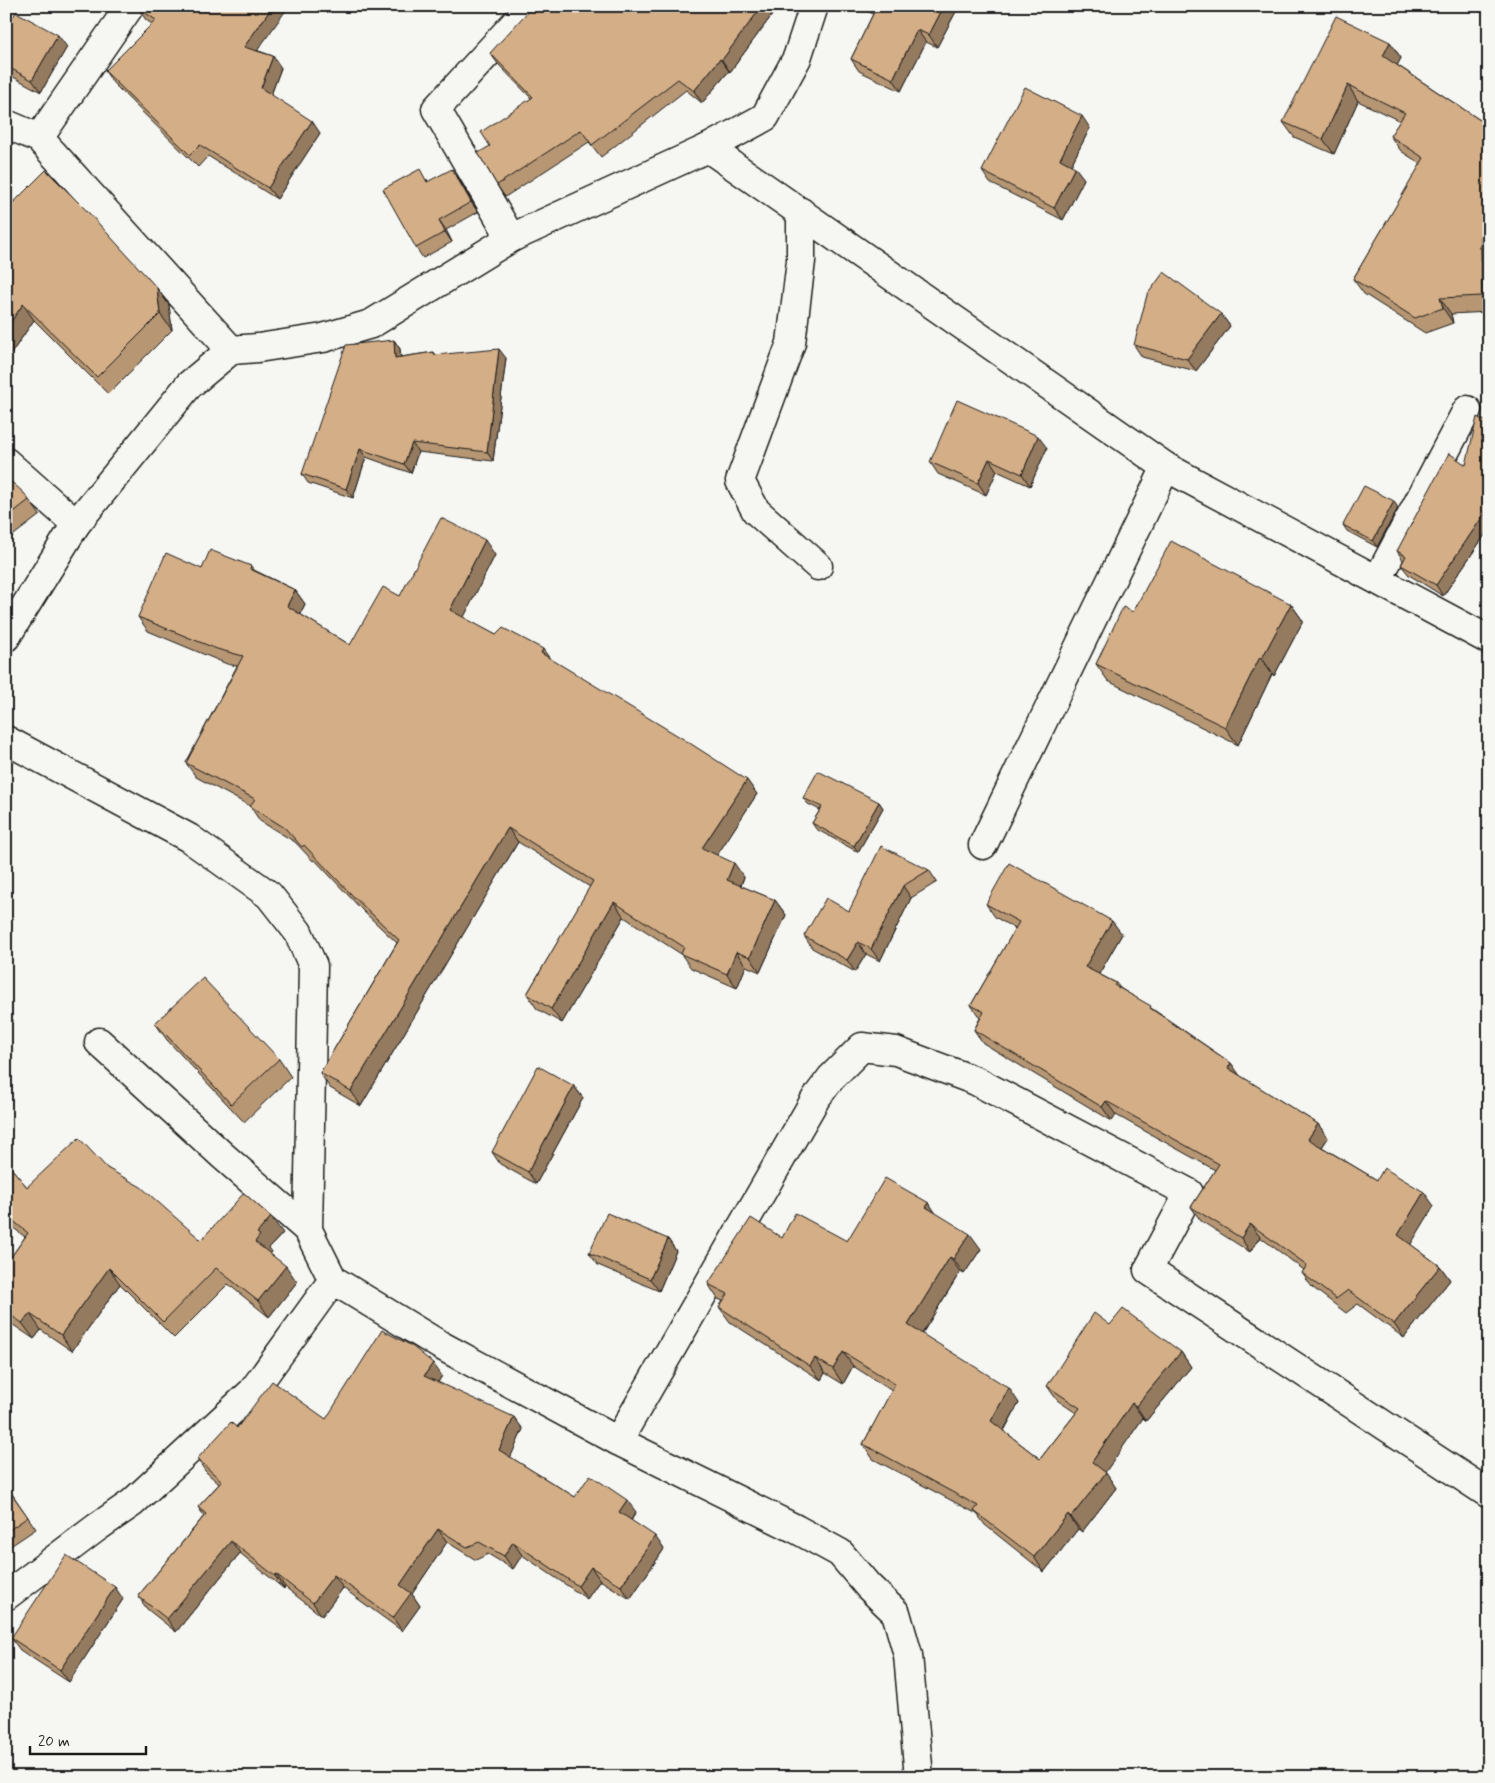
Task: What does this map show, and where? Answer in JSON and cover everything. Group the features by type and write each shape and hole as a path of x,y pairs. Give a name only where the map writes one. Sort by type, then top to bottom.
{"street":[{"path":"39,138 130,6"},
{"path":"511,238 436,109 532,6"},
{"path":"6,637 76,524 189,385 231,350 258,348 323,338 371,324 511,238 708,148 765,118 797,58 814,6"},
{"path":"6,124 39,138 231,350"},
{"path":"708,148 1166,467 1489,640"},
{"path":"801,212 801,261 792,342 740,481 756,511 818,566"},
{"path":"1378,579 1467,410"},
{"path":"6,462 76,524"},
{"path":"983,845 1166,467"},
{"path":"6,740 189,838 269,895 298,932 313,966 308,1230"},
{"path":"99,1042 216,1150 308,1230 333,1280 440,1345 618,1442 796,1529 840,1553 868,1586 896,1613 908,1654 919,1777"},
{"path":"618,1442 816,1098 831,1078 862,1047 896,1051 976,1081 1189,1193 1148,1270 1489,1494"},
{"path":"6,1596 132,1503 252,1392 333,1280"}],"building":[{"path":"139,6 273,6 244,47 273,56 261,88 312,121 268,188 200,145 190,155 105,71 156,20 138,8"},
{"path":"533,6 762,6 722,60 720,59 694,91 678,79 592,145 581,130 497,185 478,153 490,146 481,132 533,97 490,53"},
{"path":"873,6 944,6 929,35 917,30 893,79 851,59 876,8"},
{"path":"16,12 58,35 32,80 6,66 6,28"},
{"path":"1336,16 1390,42 1383,56 1489,126 1489,233 1486,237 1481,233 1481,244 1479,247 1481,249 1482,296 1440,298 1443,308 1415,318 1353,279 1424,158 1390,136 1405,113 1348,85 1323,139 1283,122"},
{"path":"1025,87 1082,116 1060,159 1075,167 1054,208 982,171"},
{"path":"420,169 427,182 452,169 471,202 439,220 445,232 416,248 383,189"},
{"path":"46,170 89,213 157,288 160,314 97,377 23,304 6,329 6,210"},
{"path":"1164,272 1221,314 1187,359 1134,345 1147,295"},
{"path":"394,340 395,358 434,352 434,355 499,349 487,452 412,443 404,464 360,449 346,489 302,474 346,345"},
{"path":"957,400 1038,436 1022,474 989,459 978,483 930,462"},
{"path":"1477,417 1489,423 1489,511 1487,510 1436,585 1401,565 1406,556 1397,551 1449,453 1466,465"},
{"path":"6,477 29,500 6,518"},
{"path":"1364,486 1394,501 1373,541 1343,525"},
{"path":"441,518 485,540 450,610 496,635 503,628 543,649 541,653 685,740 747,780 702,848 734,863 727,880 775,900 750,957 736,952 727,974 681,954 684,947 614,902 551,1009 527,994 593,881 508,828 351,1091 320,1073 399,940 304,845 302,847 285,828 250,806 255,799 186,763 243,656 217,649 138,617 166,553 202,569 210,550 251,566 250,569 295,590 287,606 350,645 383,587 400,596"},
{"path":"1171,541 1291,604 1262,658 1260,657 1225,727 1096,664 1123,607 1133,612"},
{"path":"818,771 879,802 854,846 812,823 822,807 803,798"},
{"path":"881,846 929,870 903,886 871,949 858,942 847,960 804,936 826,898 849,911"},
{"path":"1009,863 1112,921 1085,967 1116,983 1114,985 1151,1006 1150,1008 1231,1063 1228,1068 1318,1124 1308,1139 1377,1180 1384,1168 1424,1192 1398,1235 1440,1266 1394,1324 1348,1290 1336,1299 1302,1273 1307,1265 1250,1224 1241,1238 1191,1207 1219,1164 1106,1101 1102,1107 974,1030 984,1012 971,1005 1019,922 986,904"},
{"path":"203,978 279,1059 231,1104 155,1023"},
{"path":"538,1066 574,1086 528,1172 492,1152"},
{"path":"79,1138 107,1168 141,1187 201,1240 244,1193 271,1217 257,1233 260,1235 255,1242 286,1266 258,1301 216,1268 163,1322 109,1268 61,1335 30,1314 22,1323 6,1312 6,1264 28,1233 6,1215 6,1162 27,1187"},
{"path":"885,1178 929,1203 926,1207 970,1234 953,1259 950,1257 908,1325 1009,1388 991,1421 1040,1459 1080,1408 1047,1386 1094,1313 1110,1325 1123,1309 1181,1352 1136,1406 1132,1403 1092,1462 1106,1473 1071,1517 1068,1514 1034,1557 974,1511 978,1506 863,1444 895,1384 843,1352 833,1369 815,1358 810,1366 719,1307 728,1294 708,1284 751,1218 782,1238 795,1213 847,1241"},
{"path":"607,1213 668,1239 650,1279 589,1253"},
{"path":"382,1330 412,1346 433,1363 424,1376 514,1417 499,1450 575,1497 590,1475 627,1500 619,1512 655,1536 621,1586 591,1567 578,1586 513,1542 504,1556 479,1542 467,1547 438,1529 400,1585 411,1593 393,1618 334,1575 313,1603 231,1541 167,1619 138,1596 206,1514 198,1507 222,1481 197,1459 231,1422 237,1428 272,1381 326,1419"},
{"path":"6,1486 28,1517 6,1532"},
{"path":"66,1555 115,1587 60,1670 11,1638"}]}
